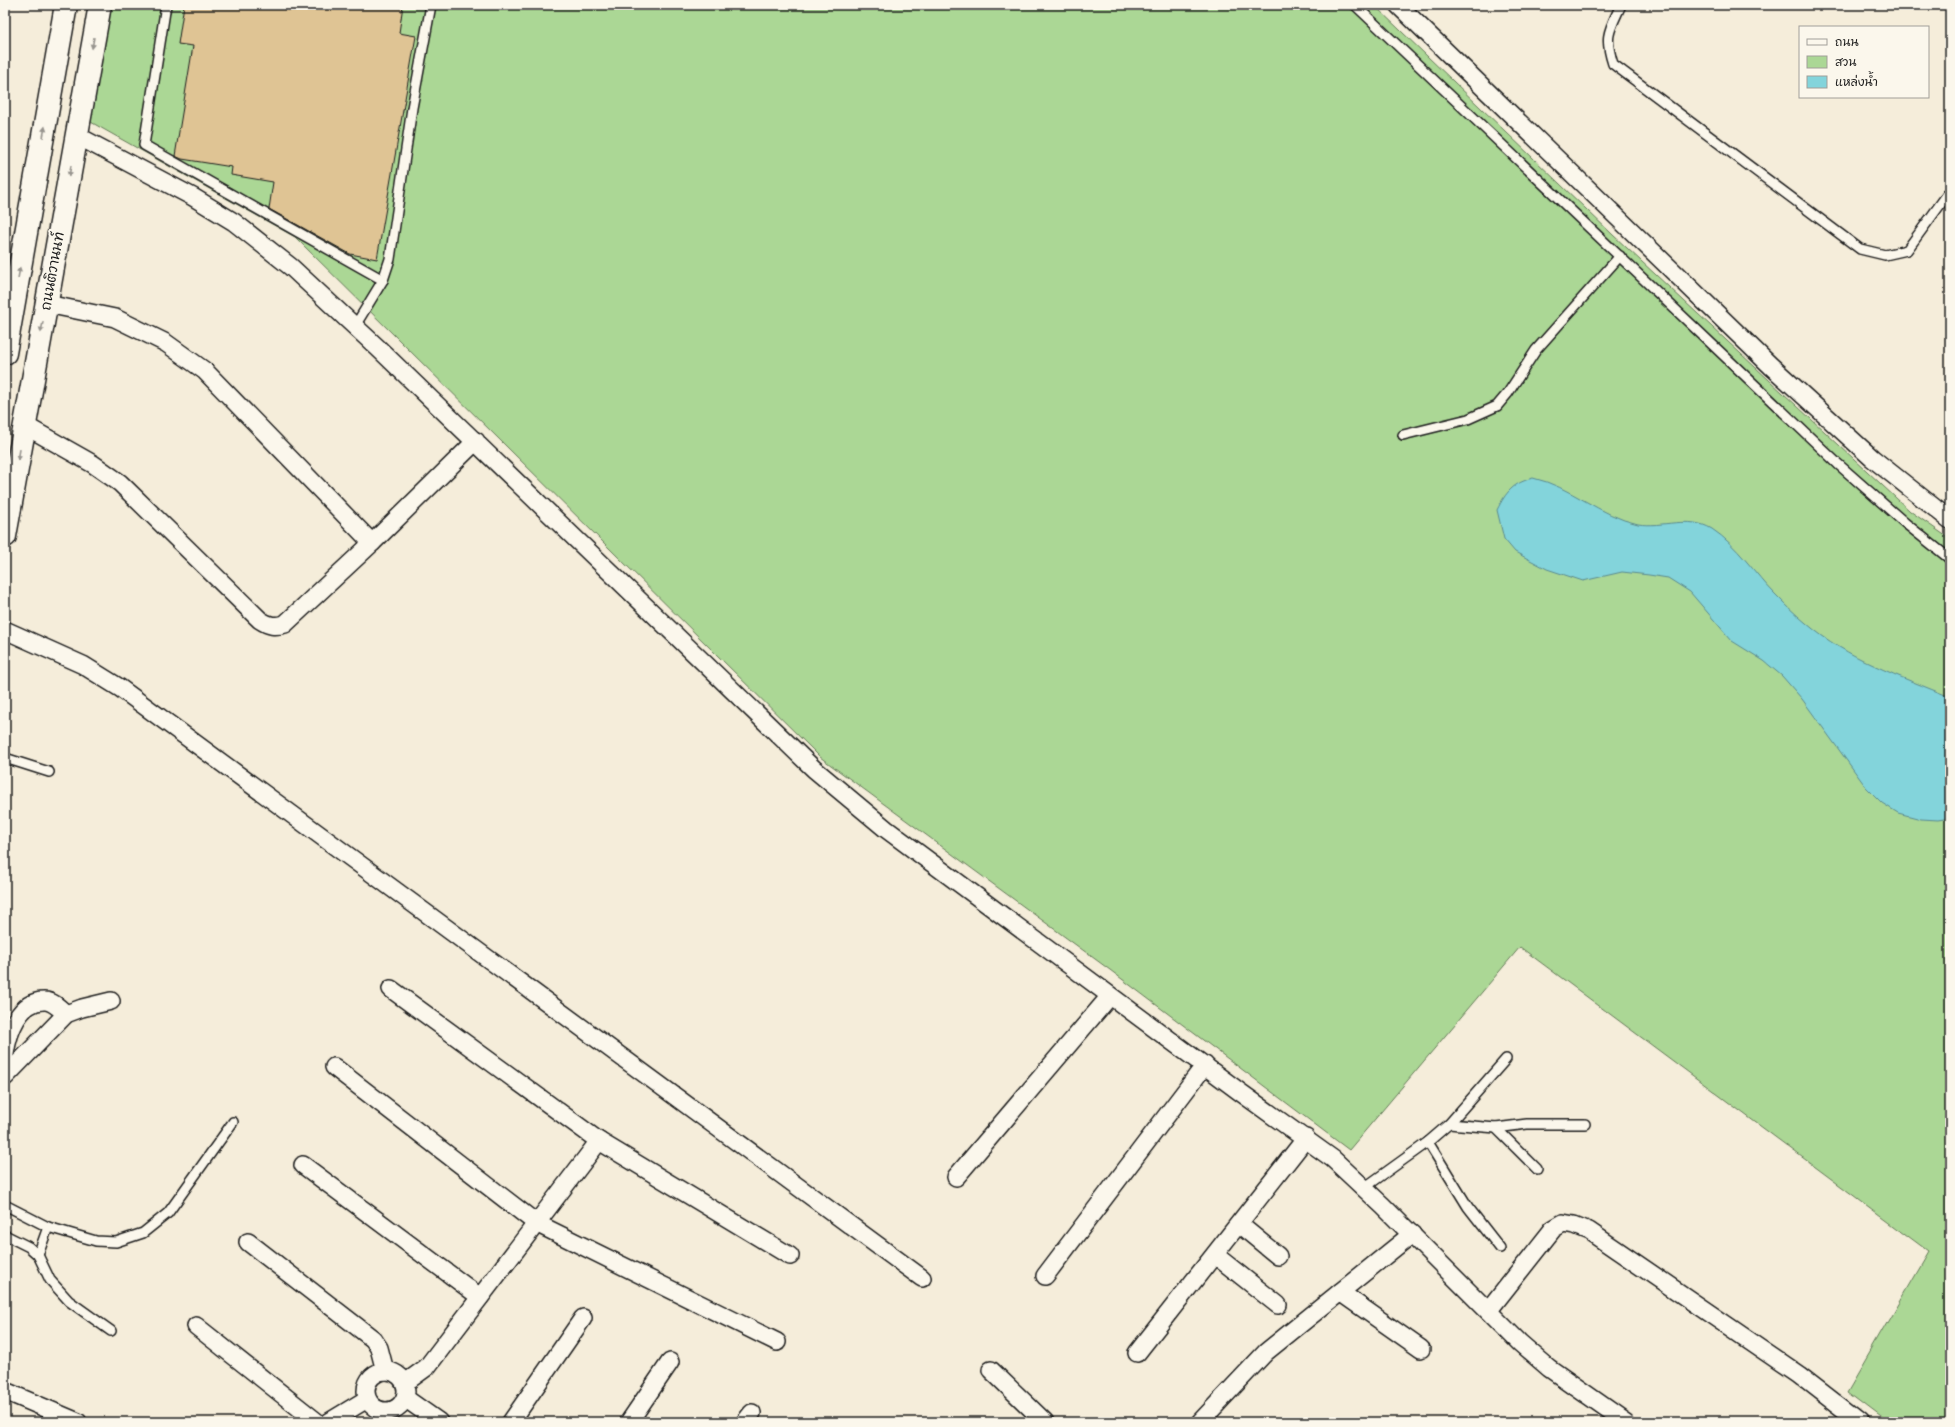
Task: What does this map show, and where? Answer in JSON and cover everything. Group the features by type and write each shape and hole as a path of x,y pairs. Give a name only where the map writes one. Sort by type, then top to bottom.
{"main road":[{"path":"5,353 66,5"},
{"name":"ถนนติวานนท์","path":"5,536 100,5"}],"street":[{"path":"1398,5 1771,366 1872,458 1950,520"},
{"path":"76,135 150,172 234,222 291,267 476,441 814,769 886,829 1240,1092 1306,1138 1333,1159 1412,1234 1489,1310 1520,1343 1549,1368 1626,1422"},
{"path":"47,304 115,318 166,343 205,371 372,543"},
{"path":"24,425 93,464 120,483 260,620 276,627 285,624 372,543 476,441"},
{"path":"5,630 83,665 120,688 922,1278"},
{"path":"391,989 599,1141 790,1256"},
{"path":"956,1177 1110,996"},
{"path":"5,1054 14,1024 20,1014 32,1004 45,1000 55,1004 66,1014"},
{"path":"6,1069 66,1014 82,1008 111,1001"},
{"path":"1045,1276 1205,1065"},
{"path":"334,1067 536,1223 777,1342"},
{"path":"1137,1353 1306,1138"},
{"path":"439,1422 405,1391 395,1373 385,1371 376,1373 369,1380 366,1389 367,1399 373,1407 382,1411 392,1411 400,1406 405,1391 427,1367 599,1141"},
{"path":"303,1165 480,1297"},
{"path":"1489,1310 1553,1229 1563,1223 1574,1225 1589,1231 1791,1369 1860,1422"},
{"path":"1238,1224 1278,1256"},
{"path":"1200,1422 1266,1352 1412,1234"},
{"path":"248,1242 373,1339 379,1348 385,1371"},
{"path":"1215,1255 1278,1305"},
{"path":"1340,1292 1421,1349"},
{"path":"511,1422 583,1318"},
{"path":"196,1326 317,1422"},
{"path":"629,1422 670,1362"},
{"path":"991,1370 1045,1422"},
{"path":"5,1391 78,1422"},
{"path":"329,1422 367,1399"}],"lane":[{"path":"166,5 144,145 383,280"},
{"path":"355,326 383,280 390,259 412,108 431,5"},
{"path":"1355,5 1838,464 1905,523 1950,559"},
{"path":"1621,5 1608,32 1608,48 1614,64 1860,249 1885,255 1907,250 1950,191"},
{"path":"1403,435 1468,419 1497,406 1508,393 1524,366 1536,350 1620,256"},
{"path":"5,758 49,772"},
{"path":"1364,1188 1428,1142 1449,1124 1506,1059"},
{"path":"5,1205 48,1227 96,1241 116,1242 143,1233 168,1213 233,1122"},
{"path":"1449,1124 1496,1128 1527,1124 1585,1124"},
{"path":"1496,1128 1537,1169"},
{"path":"1428,1142 1468,1207 1500,1248"},
{"path":"38,1255 48,1227"},
{"path":"5,1235 29,1247 38,1255 50,1280 69,1301 111,1331"}],"green space":[{"path":"110,5 1374,5 1613,235 1910,511 1950,539 1950,1422 1888,1422 1847,1391 1928,1251 1520,947 1349,1150 1110,970 820,757 295,237 89,121"}],"water":[{"path":"1533,478 1560,487 1611,515 1638,524 1647,525 1685,522 1703,525 1712,529 1730,543 1767,586 1786,605 1822,636 1856,657 1950,697 1950,818 1938,820 1921,819 1898,813 1882,803 1866,787 1802,699 1782,676 1764,661 1732,641 1690,592 1668,578 1622,572 1583,581 1547,569 1515,552 1504,539 1497,510 1511,489 1526,480"}],"building":[{"path":"184,5 403,5 399,33 416,36 377,259 350,254 269,209 273,182 231,175 232,167 182,159 175,156 193,46 178,44"}]}
